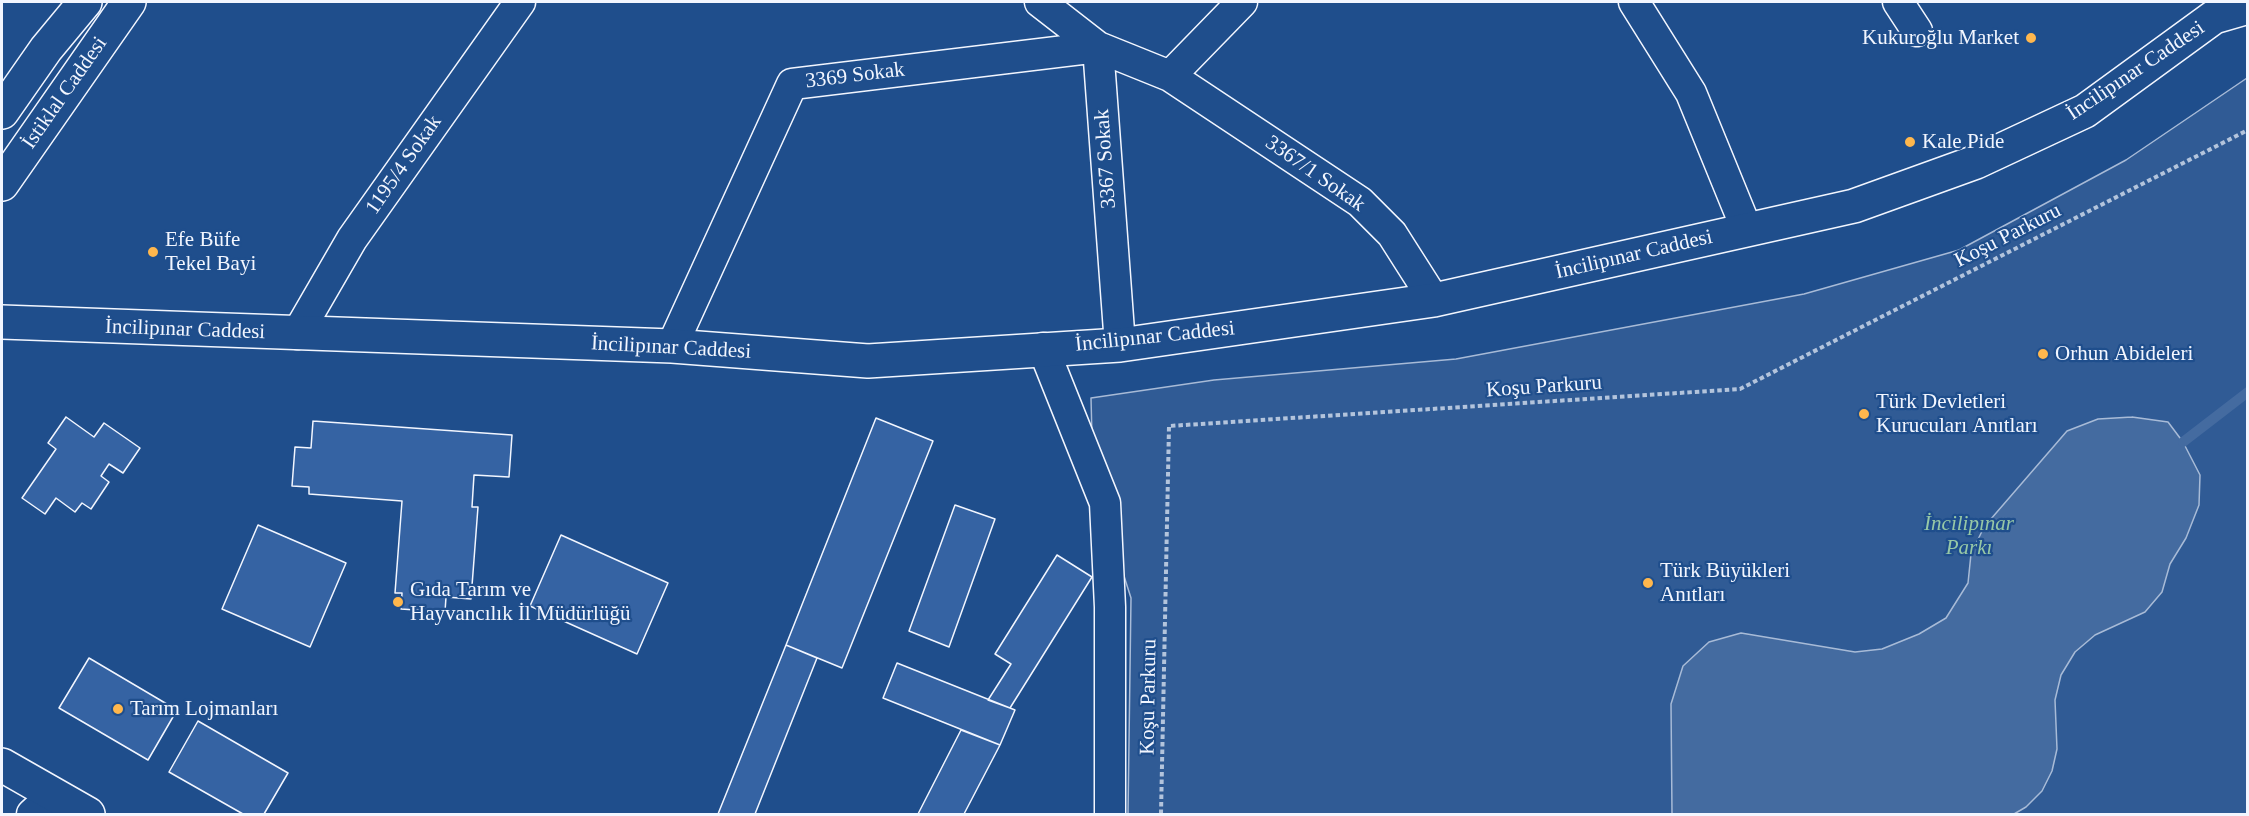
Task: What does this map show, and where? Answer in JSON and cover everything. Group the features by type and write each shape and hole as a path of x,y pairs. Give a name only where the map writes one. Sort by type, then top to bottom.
{"main road":[{"path":"2,112 46,49 84,2"},
{"name":"İstiklal Caddesi","path":"2,184 129,2"},
{"name":"İncilipınar Caddesi","path":"2,322 672,346 868,361 1043,348 1120,345 1434,300 1854,206 1976,162 2085,111 2209,9 2247,7"},
{"path":"2,765 43,805 88,814"}],"street":[{"name":"1195/4 Sokak","path":"297,334 352,239 520,2"},
{"path":"1040,2 1098,47"},
{"path":"1170,76 1242,2"},
{"path":"1634,2 1691,93 1747,230"},
{"path":"1898,2 1917,31"},
{"name":"3367/1 Sokak","path":"1098,47 1170,76 1360,201 1392,234 1434,300"},
{"name":"3367 Sokak","path":"1098,47 1120,345"},
{"name":"3369 Sokak","path":"672,346 792,84 1098,47"},
{"path":"1043,348 1105,503 1110,607 1110,814"}],"path":[{"name":"Koşu Parkuru","path":"1161,814 1169,426 1740,389 2247,130"}],"shaded area":[{"name":"İncilipınar Parkı","path":"2247,78 2247,814 1128,814 1131,598 1093,479 1091,398 1214,380 1456,359 1804,294 1959,250 2126,160"},
{"path":"2132,417 2168,422 2183,442 2200,475 2199,505 2186,538 2170,564 2162,592 2145,612 2095,635 2075,652 2061,675 2055,700 2057,749 2052,771 2042,791 2026,807 2014,814 1672,814 1671,704 1683,666 1709,642 1741,633 1855,652 1882,649 1919,634 1946,618 1968,583 1971,554 1984,527 2067,431 2098,419"}],"building":[{"path":"66,417 94,437 104,423 140,448 123,473 109,464 101,476 109,482 91,509 82,503 75,512 56,498 45,514 22,498 56,449 48,443"},
{"path":"876,418 933,441 842,668 786,645"},
{"path":"313,421 512,435 509,477 474,475 472,507 478,507 471,599 446,597 445,612 401,609 402,593 395,593 402,501 309,494 309,487 292,486 295,447 311,448"},
{"path":"955,505 995,519 949,647 909,631"},
{"path":"258,525 346,563 310,647 222,609"},
{"path":"561,535 668,583 637,654 530,606"},
{"path":"1057,555 1092,577 1010,708 988,700 1011,664 995,654"},
{"path":"786,645 817,658 755,814 718,814"},
{"name":"Tarım Lojmanları","path":"89,658 177,710 148,760 59,708"},
{"path":"897,663 1015,710 1000,745 883,698"},
{"name":"Tarım Lojmanları","path":"198,721 288,773 264,814 243,814 169,772"},
{"path":"961,730 1000,745 964,814 918,814"}],"waterway":[{"path":"2183,442 2248,392"}],"place":[{"name":"Kukuroğlu Market","path":"2031,38"},
{"name":"Kale Pide","path":"1910,142"},
{"name":"Efe Büfe Tekel Bayi","path":"153,252"},
{"name":"Orhun Abideleri","path":"2043,354"},
{"name":"Türk Devletleri Kurucuları Anıtları","path":"1864,414"},
{"name":"Türk Büyükleri Anıtları","path":"1648,583"},
{"name":"Gıda Tarım ve Hayvancılık İl Müdürlüğü","path":"398,602"},
{"name":"Tarım Lojmanları","path":"118,709"}]}
